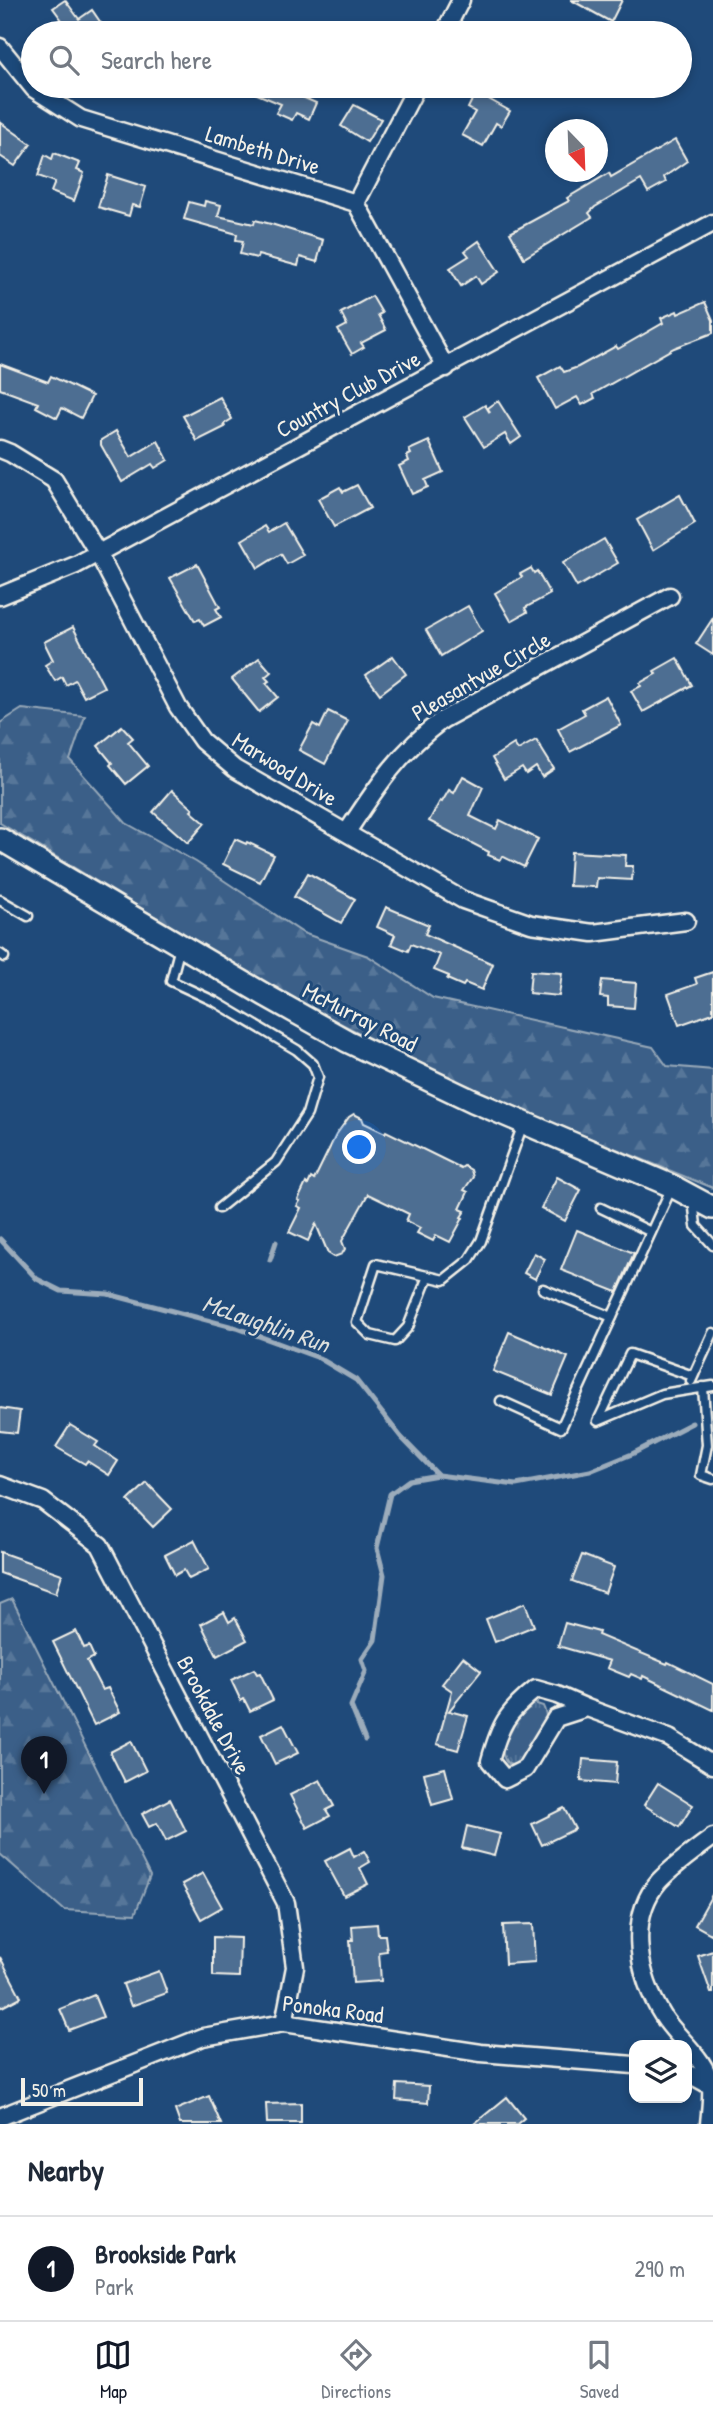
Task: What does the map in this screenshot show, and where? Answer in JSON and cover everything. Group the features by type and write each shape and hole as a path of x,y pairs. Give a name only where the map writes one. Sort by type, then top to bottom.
{"main road":[{"name":"McMurray Road","path":"0,839 347,1041 444,1088 672,1186 713,1208"}],"street":[{"path":"450,21 461,0"},
{"name":"Lambeth Drive","path":"0,47 21,73"},
{"name":"Lambeth Drive","path":"49,98 81,118 356,203"},
{"path":"411,98 356,203 446,368"},
{"name":"Country Club Drive","path":"0,596 29,586 98,553 713,223"},
{"name":"Marwood Drive","path":"0,449 54,480 98,553 178,707 202,741 235,769 463,900 531,924 593,933 686,921"},
{"name":"Pleasantvue Circle","path":"347,832 382,778 416,739 442,720 670,596"},
{"name":"Brookdale Drive","path":"0,1485 43,1501 100,1545 286,1903 295,1967 284,2023"},
{"path":"587,1708 556,1717 526,1769 505,1779 490,1761 498,1732 513,1707 536,1689 670,1738 713,1765"},
{"path":"709,2124 711,2093 697,2057 663,2017 647,1984 639,1950 641,1915 658,1882 713,1837"},
{"name":"Ponoka Road","path":"0,2117 203,2037 284,2023 481,2053 629,2065"},
{"path":"692,2077 711,2093"}],"lane":[{"path":"0,900 28,916"},
{"path":"180,944 171,981 216,1002 297,1050 313,1064 318,1077 307,1114 276,1162 219,1208"},
{"path":"428,1276 408,1327 395,1341 370,1335 357,1322 376,1264 428,1276 444,1280 469,1260 481,1241 524,1121"},
{"path":"501,1401 561,1428 672,1186"},
{"path":"693,1196 696,1226 713,1245"},
{"path":"601,1208 651,1232"},
{"path":"543,1289 612,1317"},
{"path":"688,1388 713,1333"},
{"path":"693,1376 630,1354 598,1421 662,1394 713,1386"},
{"path":"703,1387 707,1445 701,1475 713,1479"}],"green space":[{"path":"22,709 85,716 70,760 126,823 196,862 303,933 368,956 433,998 653,1047 667,1066 713,1070 713,1188 471,1090 287,996 0,823 0,723"},
{"path":"12,1599 150,1876 135,1914 64,1910 0,1854 0,1604"},
{"path":"531,1702 543,1706 546,1717 526,1755 512,1765 506,1761 502,1750 521,1710"}],"building":[{"path":"65,0 79,19 92,10 100,21 63,21 53,8"},
{"path":"571,0 622,0 609,21"},
{"path":"267,98 305,98 316,103 309,119 296,113 292,120 276,113 281,104"},
{"path":"473,98 487,98 510,111 501,126 496,123 483,146 462,135 475,112 468,108"},
{"path":"354,105 381,119 367,142 341,126"},
{"path":"0,122 31,144 15,166 0,156"},
{"path":"675,140 687,161 664,177 666,182 648,192 641,180 595,207 589,213 592,217 524,258 510,233 569,201 567,198 594,182 608,182 609,173 611,177"},
{"path":"54,153 80,163 77,170 84,173 74,201 51,192 55,182 38,176 45,155 52,159"},
{"path":"108,175 146,187 140,207 132,205 129,216 98,207"},
{"path":"205,201 221,205 218,216 254,224 255,220 323,240 317,262 300,257 298,266 258,255 257,258 240,254 243,241 236,240 237,234 184,219 189,202 204,206"},
{"path":"479,241 499,272 481,284 476,276 461,286 450,268 469,256 465,251"},
{"path":"372,296 382,313 378,315 386,330 361,343 364,347 352,354 338,330 347,325 341,313"},
{"path":"705,302 713,320 713,333 674,348 593,394 595,398 582,405 577,397 555,409 538,378 560,366 564,372 616,346 618,349 663,323 661,318"},
{"path":"0,364 48,382 51,376 92,396 81,418 62,408 57,418 36,407 38,403 0,389"},
{"path":"220,397 232,419 224,424 225,427 197,441 183,416"},
{"path":"498,401 521,437 511,444 505,434 484,447 465,417 485,405 490,413 488,408"},
{"path":"116,431 131,457 158,441 168,460 155,468 152,464 122,482 101,445 101,440"},
{"path":"429,441 443,472 425,480 428,487 412,494 399,466 409,461 409,450"},
{"path":"357,485 370,508 334,527 318,499 340,487 343,492"},
{"path":"680,495 695,524 653,550 637,520"},
{"path":"284,523 303,555 287,564 281,554 258,568 242,540 265,526 269,532"},
{"path":"604,539 618,563 577,587 563,563"},
{"path":"197,564 220,607 216,609 221,617 204,626 200,619 195,621 170,578"},
{"path":"531,568 534,573 537,571 550,594 525,608 527,612 511,621 495,593 522,577 520,574"},
{"path":"468,606 482,631 441,656 426,630"},
{"path":"713,618 713,655 696,644"},
{"path":"73,627 104,687 84,697 75,680 66,685 62,677 55,681 45,665 53,660 44,642"},
{"path":"393,656 406,674 380,694 366,675"},
{"path":"259,658 271,672 265,677 269,681 266,683 278,697 259,712 232,679"},
{"path":"677,658 692,685 643,712 631,691 656,674 654,671"},
{"path":"606,696 621,725 570,752 558,729 585,714 582,709"},
{"path":"328,711 348,721 325,764 299,750 313,724 320,728"},
{"path":"122,726 133,738 128,742 148,766 126,784 98,746"},
{"path":"536,740 554,769 542,777 536,767 526,774 522,768 504,779 492,758 514,744 518,750"},
{"path":"463,776 483,787 470,816 496,829 500,820 538,839 524,867 502,856 500,860 488,855 489,852 429,821 440,801 442,802 449,790 454,793"},
{"path":"172,790 205,823 188,843 153,812"},
{"path":"235,839 274,855 260,882 223,864"},
{"path":"571,852 626,855 625,866 633,866 632,880 597,878 596,887 569,886"},
{"path":"308,873 355,899 341,923 294,897"},
{"path":"386,907 429,925 425,934 493,964 482,990 465,983 463,986 434,970 440,955 411,944 408,951 391,944 395,935 377,927"},
{"path":"531,971 562,973 559,996 529,993"},
{"path":"713,972 713,1013 679,1025 668,994 697,984 695,978"},
{"path":"602,980 636,983 634,1008 608,1006 608,998 600,997"},
{"path":"354,1114 362,1118 364,1123 461,1168 464,1166 471,1170 473,1177 464,1190 468,1192 460,1209 465,1211 461,1217 463,1218 450,1242 436,1235 433,1241 417,1233 420,1228 406,1221 409,1214 368,1194 342,1241 345,1249 342,1254 334,1257 328,1253 316,1224 308,1241 289,1232 301,1208 297,1206 300,1201 298,1200 306,1183 308,1185 311,1178 314,1180 336,1135"},
{"path":"557,1177 581,1190 565,1221 541,1208"},
{"path":"577,1230 634,1253 617,1292 561,1270"},
{"path":"534,1253 545,1259 535,1279 524,1273"},
{"path":"509,1332 568,1357 552,1395 493,1371"},
{"path":"0,1408 20,1411 17,1433 0,1431"},
{"path":"70,1425 98,1442 95,1446 118,1461 109,1475 87,1461 85,1464 56,1447"},
{"path":"147,1483 172,1509 153,1527 128,1501"},
{"path":"194,1540 209,1569 189,1579 184,1570 175,1575 165,1555"},
{"path":"0,1552 62,1574 56,1593 0,1573"},
{"path":"582,1555 614,1567 605,1593 572,1581"},
{"path":"525,1603 534,1626 495,1642 486,1619"},
{"path":"224,1612 229,1622 235,1618 247,1640 217,1656 201,1624"},
{"path":"565,1623 599,1632 598,1635 667,1664 668,1662 713,1684 713,1710 643,1676 642,1679 631,1674 629,1677 607,1668 610,1661 558,1646"},
{"path":"76,1631 84,1648 89,1646 94,1657 87,1661 102,1690 108,1688 120,1712 94,1725 53,1642"},
{"path":"463,1657 481,1671 449,1711 468,1716 458,1750 437,1744 452,1691 442,1684"},
{"path":"254,1669 257,1674 260,1673 273,1700 250,1711 244,1699 241,1701 231,1680"},
{"path":"283,1724 298,1753 275,1764 261,1735"},
{"path":"131,1741 146,1771 125,1782 110,1752"},
{"path":"583,1759 617,1762 615,1784 581,1781"},
{"path":"445,1768 453,1799 432,1805 424,1773"},
{"path":"320,1780 334,1806 326,1810 330,1816 307,1828 290,1795"},
{"path":"658,1783 693,1805 679,1827 644,1805"},
{"path":"170,1799 186,1831 166,1841 157,1823 149,1827 142,1814"},
{"path":"564,1808 575,1829 542,1845 532,1824"},
{"path":"467,1826 500,1834 494,1856 462,1848"},
{"path":"350,1848 354,1857 364,1851 370,1862 360,1868 368,1884 344,1896 325,1861"},
{"path":"203,1873 222,1907 201,1919 182,1884"},
{"path":"713,1893 713,1935 695,1925"},
{"path":"377,1924 378,1935 385,1935 387,1951 379,1952 381,1981 353,1983 350,1940 353,1940 352,1926"},
{"path":"533,1924 535,1962 505,1964 503,1925"},
{"path":"213,1937 240,1938 239,1977 213,1976"},
{"path":"713,1951 713,1993 711,1993 698,1956"},
{"path":"0,1957 21,1997 0,2008"},
{"path":"159,1971 167,1993 131,2006 123,1984"},
{"path":"94,1995 103,2017 69,2030 60,2009"},
{"path":"397,2084 429,2086 428,2103 396,2100"},
{"path":"209,2096 221,2124 180,2124 175,2110"},
{"path":"507,2097 524,2118 517,2124 474,2124"},
{"path":"301,2103 301,2123 267,2123 266,2104"}],"waterway":[{"name":"McLaughlin Run","path":"0,1239 37,1279 61,1291 108,1294 237,1328 319,1358 356,1380 401,1437 438,1475 516,1485 590,1471 632,1454 692,1423"},
{"path":"270,1260 276,1242"},
{"path":"365,1740 351,1706 366,1671 362,1659 375,1640 384,1575 377,1548 390,1494 409,1480 438,1475"}],"place":[{"name":"Brookside Park","path":"44,1794"}]}
